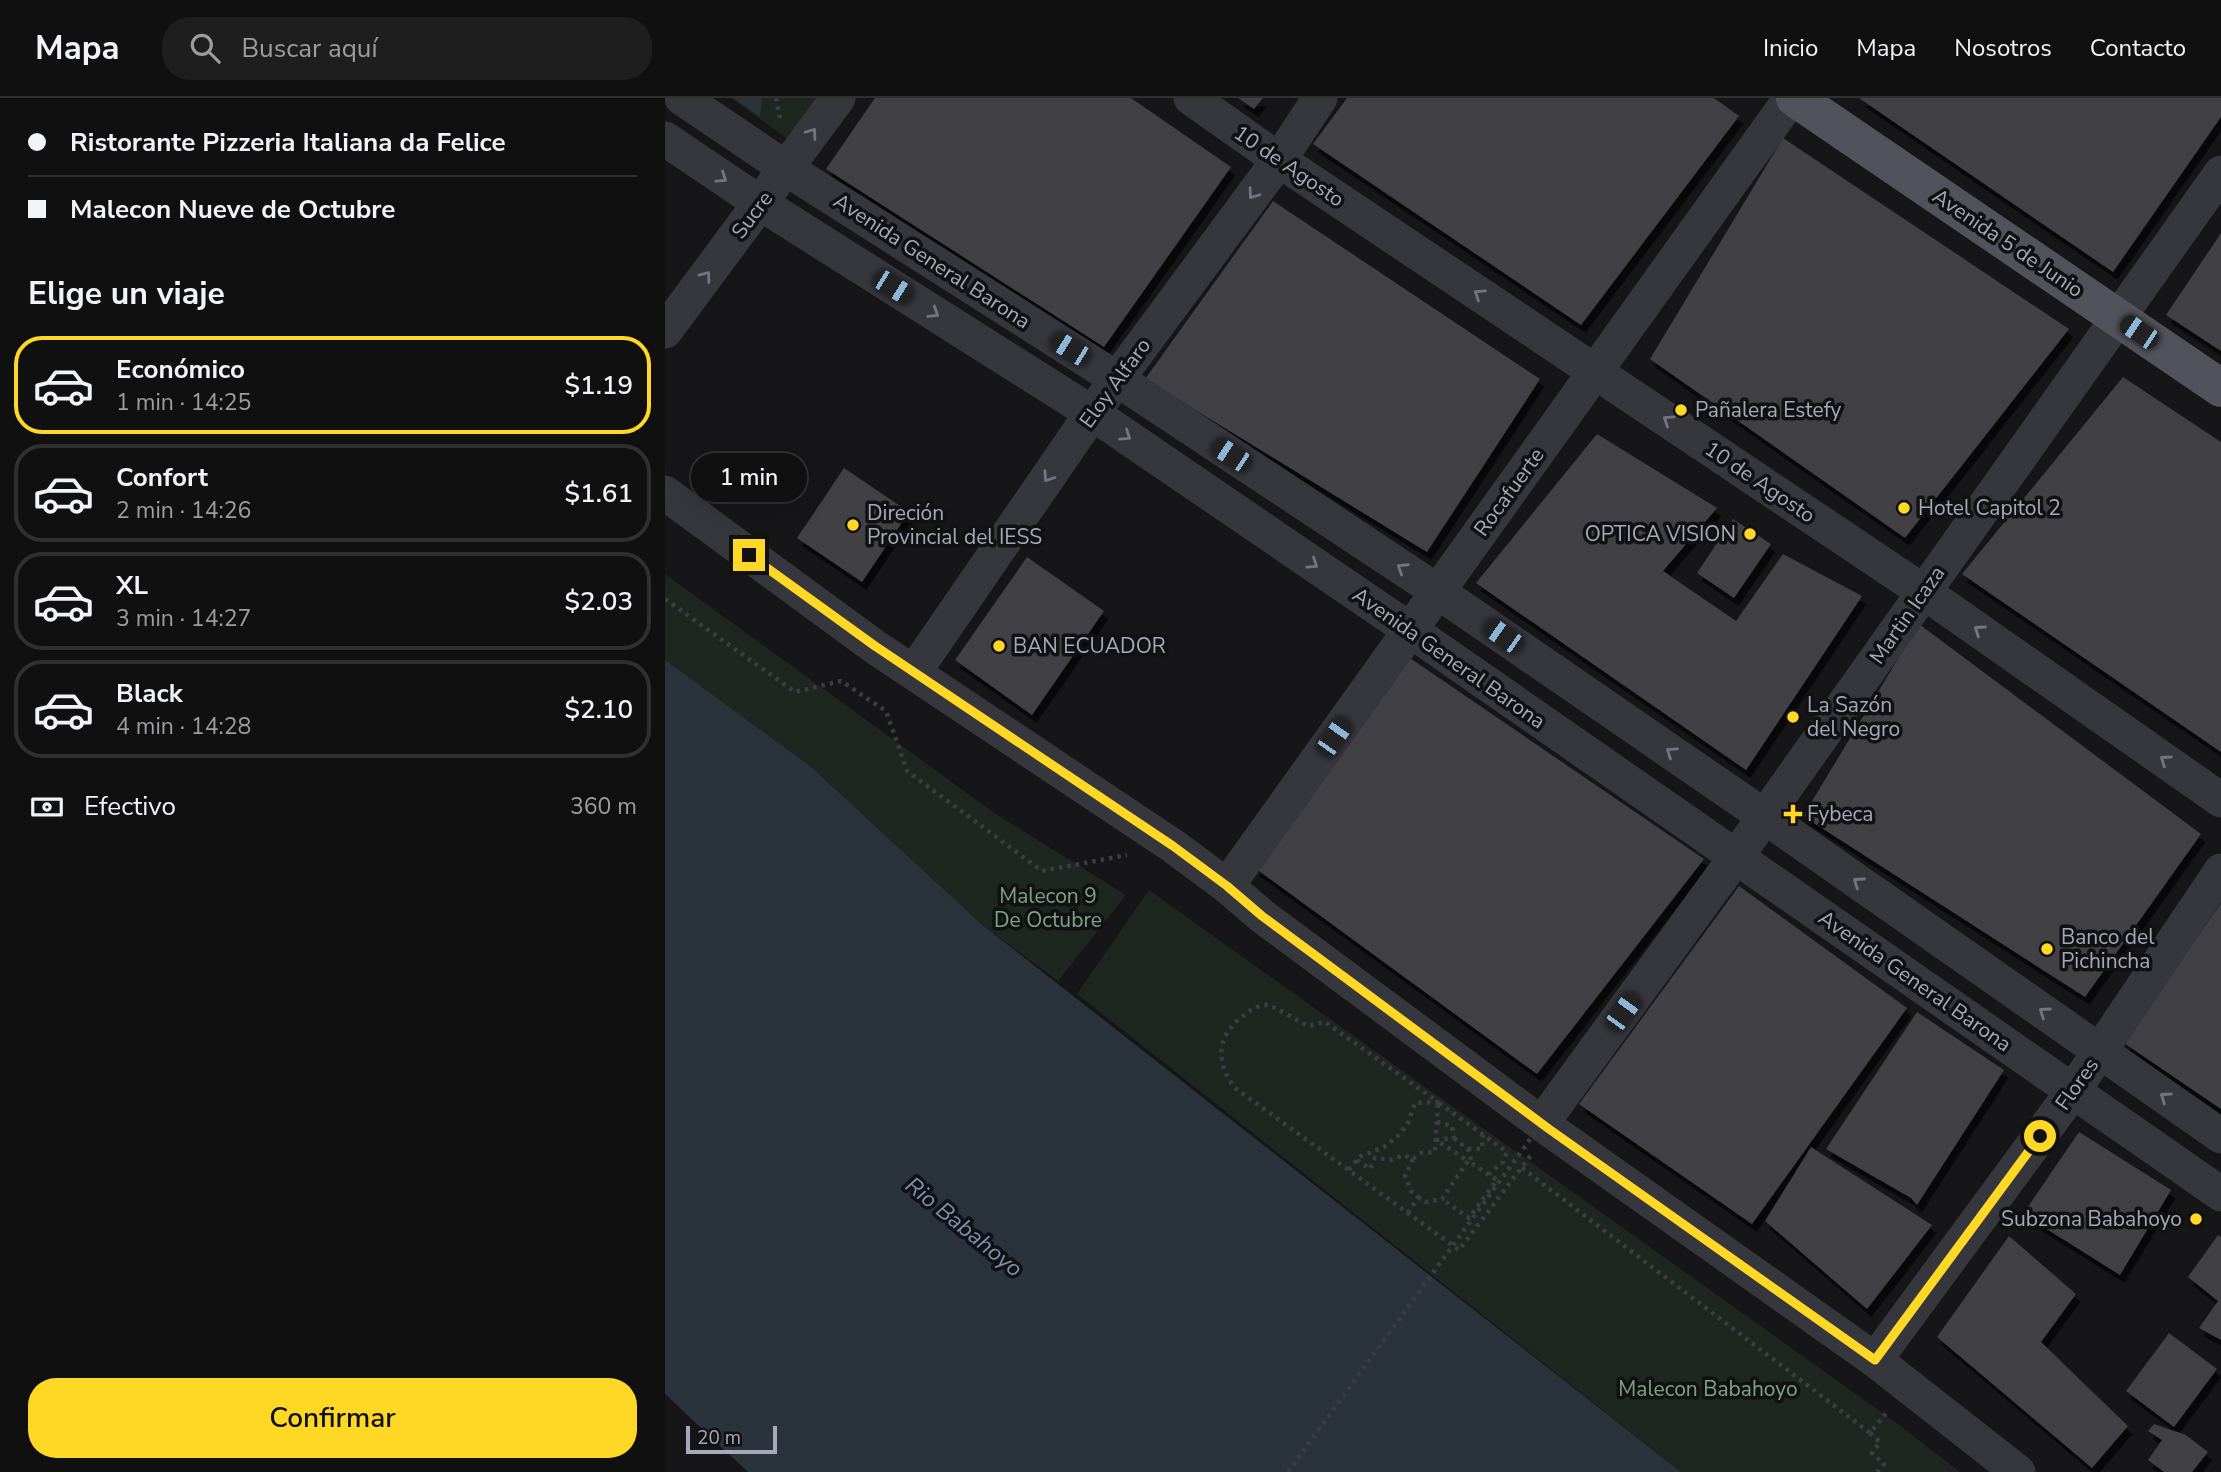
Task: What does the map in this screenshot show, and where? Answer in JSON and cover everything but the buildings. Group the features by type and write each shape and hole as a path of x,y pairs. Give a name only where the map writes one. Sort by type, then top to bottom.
{"main road":[{"name":"Avenida 5 de Junio","path":"1793,98 2221,388"}],"street":[{"name":"Avenida General Barona","path":"682,98 786,169 1117,379 1437,592 1764,816 2221,1136"},
{"name":"Sucre","path":"665,331 838,98"},
{"name":"10 de Agosto","path":"1191,98 1279,160 1924,592 2221,800"},
{"name":"Eloy Alfaro","path":"914,671 1092,413 1279,160 1320,98"},
{"name":"Rocafuerte","path":"1227,886 1793,98"},
{"name":"Avenida General Barona","path":"665,139 760,204 1092,413 1410,630 2221,1194"},
{"name":"Martin Icaza","path":"1546,1126 2221,173"},
{"path":"665,493 875,646 1173,846 1262,916 1546,1126 1875,1360 2018,1472"},
{"name":"Flores","path":"1875,1360 2073,1091 2221,871"}],"path":[{"path":"665,599 795,692 841,681 885,710 907,771 1042,871 1173,846"},
{"path":"1488,1174 1503,1162 1507,1152 1325,1022 1308,1026 1269,1005 1247,1013 1225,1033 1221,1045 1229,1081 1235,1088 1459,1250 1522,1168 1546,1126"},
{"path":"1438,1102 1435,1152 1421,1153 1413,1159 1405,1176 1411,1191 1425,1202 1442,1199 1470,1163 1468,1149"},
{"path":"1349,1170 1359,1157 1384,1147 1398,1136 1408,1123 1415,1103 1438,1102"},
{"path":"1437,1122 1452,1126 1464,1120"},
{"path":"1452,1126 1454,1138 1468,1149 1482,1149 1483,1135"},
{"path":"1288,1472 1546,1126"},
{"path":"1436,1140 1454,1138"},
{"path":"1436,1140 1497,1180 1469,1218 1442,1199"},
{"path":"1357,1160 1370,1169 1375,1158 1392,1160 1404,1154 1413,1159"},
{"path":"1522,1168 1870,1433 1880,1442 1872,1452 1884,1464 1877,1472"},
{"path":"1408,1213 1418,1196"},
{"path":"1870,1433 1909,1387"}],"green space":[{"path":"731,98 820,98 790,141"},
{"name":"Malecon 9 De Octubre","path":"665,574 996,814 1126,895 1058,981 665,689"},
{"name":"Malecon Babahoyo","path":"1149,890 1898,1424 1960,1472 1681,1472 1077,994"}],"water":[{"path":"733,98 762,98 760,117"},
{"name":"Rio Babahoyo","path":"665,660 811,767 980,923 1681,1472 748,1472 665,1394"}],"place":[{"name":"Pañalera Estefy","path":"1681,410"},
{"name":"Hotel Capitol 2","path":"1904,508"},
{"name":"Direción Provincial del IESS","path":"853,525"},
{"name":"OPTICA VISION","path":"1750,534"},
{"name":"BAN ECUADOR","path":"999,646"},
{"name":"La Sazón del Negro","path":"1793,717"},
{"name":"Fybeca","path":"1793,814"},
{"name":"Banco del Pichincha","path":"2047,949"},
{"name":"Subzona Babahoyo","path":"2196,1219"}],"route":[{"path":"749,555 875,646 1173,846 1262,916 1549,1129 1875,1360 2040,1136"}]}
